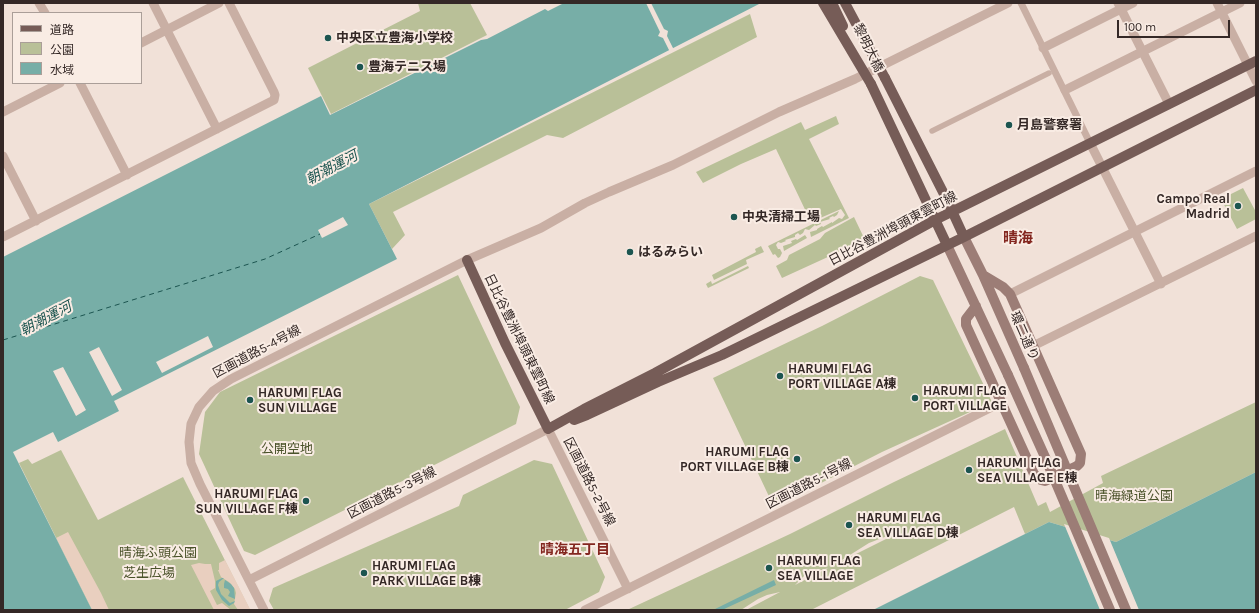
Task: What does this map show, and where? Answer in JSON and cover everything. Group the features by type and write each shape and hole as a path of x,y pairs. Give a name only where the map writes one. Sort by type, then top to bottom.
{"main road":[{"path":"823,3 871,84 936,220 1045,457 1110,610"},
{"name":"黎明大橋","path":"832,3 871,84"},
{"name":"黎明大橋","path":"845,3 885,78"},
{"path":"853,3 885,78"},
{"name":"日比谷豊洲埠頭東雲町線","path":"467,260 505,343 548,429 584,408 655,373 953,211 1252,63"},
{"name":"環二通り","path":"885,78 953,211 983,275 1126,610"},
{"path":"548,429 587,415 658,382 722,355 964,237 1256,90"},
{"path":"976,306 966,320 966,325 1034,474 1038,478 1045,480 1077,466 1080,463 1081,454 1010,294 1003,287 983,275"},
{"path":"714,341 718,348 722,350 757,337"}],"street":[{"path":"40,3 44,12"},
{"path":"153,3 217,129"},
{"path":"142,42 220,3"},
{"path":"3,237 272,102 275,97 274,92 229,3"},
{"name":"区画道路5-4号線","path":"264,610 200,484 191,463 189,452 192,424 199,407 221,384 467,260 541,228 603,195 673,165 779,112 873,70 1008,3"},
{"path":"1021,3 1161,284"},
{"path":"1043,48 1120,6 1133,3"},
{"path":"1217,3 1252,63 1256,81"},
{"path":"1065,90 1240,3"},
{"path":"1120,6 1169,104"},
{"path":"932,131 1049,73"},
{"path":"3,112 58,84"},
{"path":"81,84 127,175"},
{"path":"3,156 36,221"},
{"path":"1010,294 1256,171"},
{"path":"1033,346 1256,236"},
{"name":"区画道路5-1号線","path":"628,589 1002,402"},
{"name":"区画道路5-3号線","path":"249,580 548,429"},
{"name":"区画道路5-2号線","path":"548,429 628,589"},
{"path":"585,610 628,589"}],"green space":[{"path":"418,3 470,3 487,35 331,114 308,68 420,11"},
{"path":"750,14 757,37 563,138 547,135 393,212 405,235 392,249 369,204"},
{"path":"836,116 839,124 809,139 849,218 811,237 810,232 832,223 839,218 842,219 845,215 841,209 811,222 776,149 703,183 696,172 801,122 805,130"},
{"name":"Campo Real Madrid","path":"1243,188 1256,212 1256,219 1237,229 1221,199"},
{"path":"839,211 834,217 833,216 829,218 830,219 820,222 821,224 815,225 809,230 805,229 800,235 798,233 795,237 781,243 778,242 776,245 782,253 778,258 775,254 773,255 768,246"},
{"path":"854,217 865,240 782,278 776,266 787,260 789,255 820,239 825,233"},
{"path":"805,235 807,238 784,251 783,246 792,243 791,241 797,240"},
{"path":"761,246 764,252 746,260 747,264 714,280 712,275 756,252 755,249"},
{"path":"748,266 749,268 708,288 706,284 711,281 712,284"},
{"name":"公開空地","path":"458,275 520,407 516,424 255,555 244,551 199,454 205,412 220,392"},
{"path":"920,276 933,280 992,402 882,452 774,507 713,378 822,326"},
{"name":"晴海緑道公園","path":"1256,402 1256,472 1116,542 1049,522 1025,534 1014,507 811,610 746,610 780,592 758,599 741,610 627,610 790,534 1005,429 1038,506 1046,502 1050,512 1103,483 1101,476","holes":["900,532 834,565 869,543","828,568 795,585 809,571"]},
{"name":"晴海ふ頭公園","path":"61,450 98,520 183,477 250,610 92,610 19,463 28,459 32,464"},
{"path":"534,460 552,464 605,577 599,592 565,610 274,610 269,601 273,588 459,506 463,495"}],"shaded area":[{"path":"68,532 109,610 92,610 56,538"},
{"path":"225,560 250,609 238,610 234,604 236,593 235,589 229,582 221,577 218,570 219,563"},
{"path":"199,563 211,564 215,588 210,591 217,605 222,603 231,610 214,610 191,565"}],"water":[{"name":"朝潮運河","path":"564,3 761,3 369,204 397,259 114,401 119,411 58,442 53,432 13,452 92,610 3,610 3,257 321,96 330,115 481,40 487,39 545,9 548,11"},
{"path":"1256,472 1256,610 873,610 1049,522 1116,542"},
{"path":"224,578 218,585 221,594 230,603 235,601 229,606 222,600 216,590 216,581"},
{"path":"225,580 234,588 235,599 228,596 230,592 228,589 224,588"},
{"path":"774,580 776,585 722,610 713,610"}],"pier":[{"path":"646,3 651,3 664,29 668,31 667,36 674,50 670,52 663,38 658,36 660,32"},
{"path":"343,217 348,225 322,238 318,230"},
{"path":"208,336 213,347 162,373 156,362"},
{"path":"99,347 122,390 112,396 89,352"},
{"path":"63,367 86,410 76,416 53,371"},
{"path":"1064,524 1109,538 1139,610 1100,610"}],"ferry route":[{"path":"3,340 265,259 320,234"}],"place":[{"name":"中央区立豊海小学校","path":"328,38"},
{"name":"豊海テニス場","path":"360,67"},
{"name":"月島警察署","path":"1009,125"},
{"name":"Campo Real Madrid","path":"1238,206"},
{"name":"中央清掃工場","path":"734,217"},
{"name":"はるみらい","path":"630,252"},
{"name":"HARUMI FLAG PORT VILLAGE A棟","path":"780,376"},
{"name":"HARUMI FLAG PORT VILLAGE","path":"915,398"},
{"name":"HARUMI FLAG SUN VILLAGE","path":"250,400"},
{"name":"HARUMI FLAG PORT VILLAGE B棟","path":"797,459"},
{"name":"HARUMI FLAG SEA VILLAGE E棟","path":"969,470"},
{"name":"HARUMI FLAG SUN VILLAGE F棟","path":"306,501"},
{"name":"HARUMI FLAG SEA VILLAGE D棟","path":"849,525"},
{"name":"HARUMI FLAG SEA VILLAGE","path":"769,568"},
{"name":"HARUMI FLAG PARK VILLAGE B棟","path":"364,573"}],"district":[{"name":"晴海","path":"1018,239"},
{"name":"晴海五丁目","path":"575,550"}],"park label":[{"name":"芝生広場","path":"149,573"}]}
